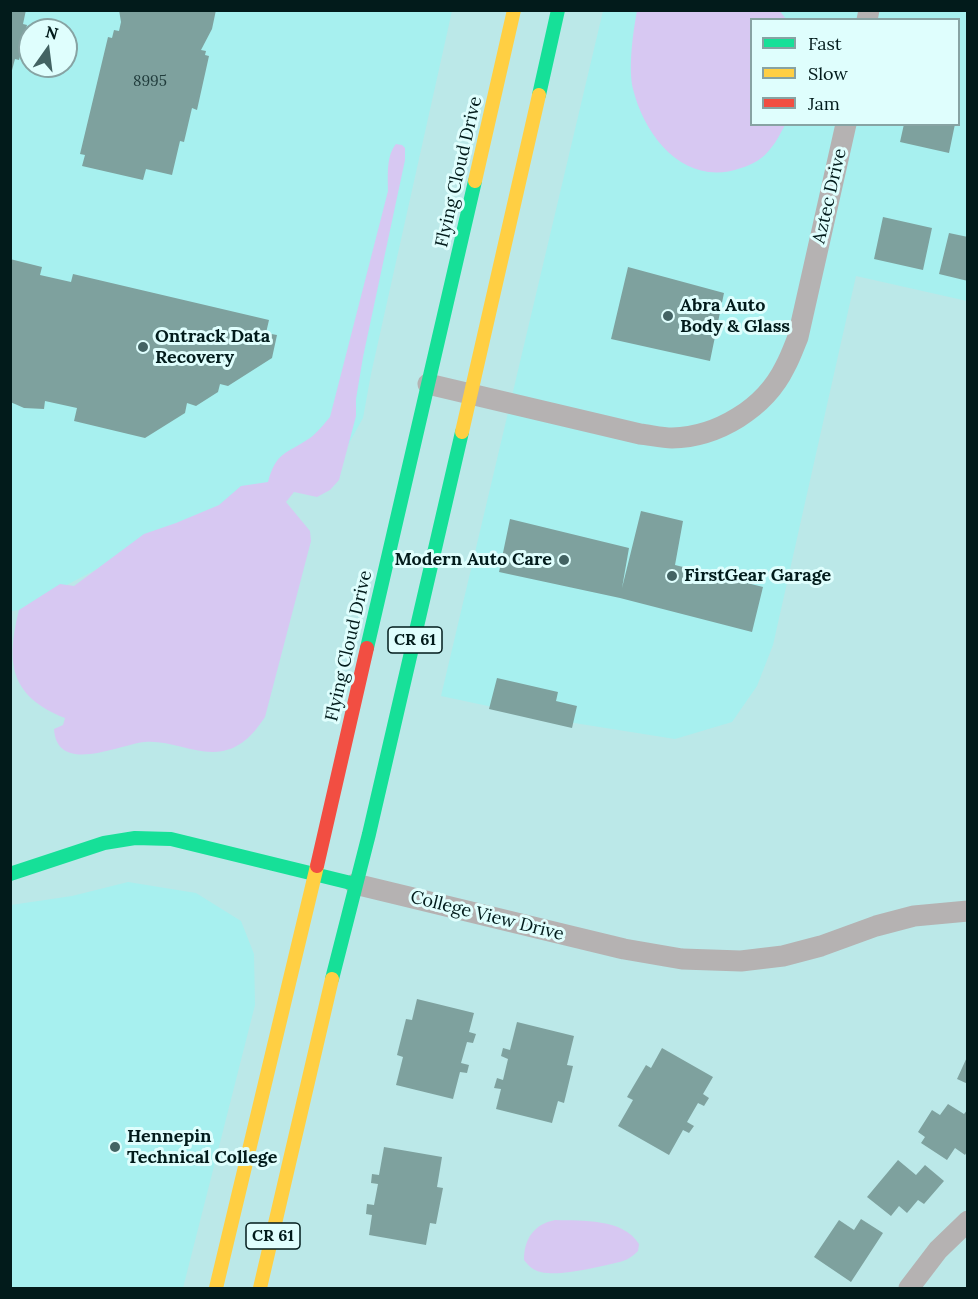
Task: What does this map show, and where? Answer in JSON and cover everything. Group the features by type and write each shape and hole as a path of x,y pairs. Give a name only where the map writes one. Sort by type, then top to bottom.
{"main road":[{"name":"Flying Cloud Drive","path":"216,1288 315,874 514,10"},
{"name":"CR 61","path":"260,1288 412,652 558,10"},
{"name":"College View Drive","path":"10,874 104,843 135,838 171,839 355,884"}],"street":[{"name":"Aztec Drive","path":"428,384 640,434 673,438 708,433 739,418 765,397 785,369 798,338 846,126"},
{"name":"College View Drive","path":"355,884 624,949 682,959 741,961 783,956 914,916 968,911"},
{"path":"909,1288 938,1250 968,1221"}],"shaded area":[{"path":"779,10 785,18 750,18 750,126 784,126 765,155 741,168 721,172 703,171 686,165 671,154 647,125 633,89 631,71 637,11"},
{"path":"11,11 452,11 363,418 343,454 99,568 19,610 11,611"},
{"path":"603,11 967,11 967,301 856,276 773,645 757,686 732,722 675,739 549,719 441,696"},
{"path":"396,144 405,148 405,160 363,357 356,399 356,416 339,480 330,490 317,497 294,492 286,502 310,531 311,541 265,717 253,733 242,742 223,751 204,751 165,743 145,742 91,754 66,751 58,743 54,729 63,725 65,718 32,699 22,688 16,675 13,646 19,610 60,584 74,586 144,534 219,505 241,486 268,482 278,459 313,436 330,417 388,191 389,160"},
{"name":"Hennepin Technical College","path":"128,882 196,893 241,921 254,954 255,1005 183,1288 11,1288 11,905 72,896"},
{"path":"555,1220 589,1221 613,1225 632,1236 639,1244 638,1251 625,1260 596,1268 555,1273 537,1271 524,1260 528,1239 541,1225"}],"building":[{"path":"10,10 26,10 24,18 18,18 18,60 15,59 11,74"},
{"path":"119,10 216,10 212,29 201,50 206,51 205,55 209,56 197,110 192,108 184,142 180,141 172,175 146,169 143,180 82,166 85,155 80,154 108,37 112,38 114,30 119,31 121,22"},
{"path":"904,126 955,126 949,153 900,142"},
{"path":"883,217 932,228 923,270 874,259"},
{"path":"949,233 968,237 968,281 939,274"},
{"name":"Ontrack Data Recovery","path":"10,259 42,267 40,275 71,282 73,274 269,320 266,333 277,335 272,358 228,386 220,384 218,392 196,406 187,403 185,413 145,438 74,421 77,408 45,401 44,409 24,408 10,402"},
{"name":"Abra Auto Body & Glass","path":"628,267 724,293 710,361 611,339"},
{"path":"641,511 683,521 675,565 763,587 752,632 620,598 499,572 510,519 629,548 622,588"},
{"path":"497,678 558,692 556,701 577,706 572,728 489,709"},
{"path":"417,999 474,1013 469,1032 476,1034 473,1043 467,1042 461,1063 469,1065 467,1073 460,1072 453,1099 396,1085 403,1057 397,1055 406,1019 412,1020"},
{"path":"517,1022 574,1036 567,1065 573,1066 564,1103 558,1101 552,1123 496,1109 501,1089 494,1088 497,1078 503,1080 508,1059 501,1056 503,1048 510,1050"},
{"path":"662,1048 713,1077 703,1094 709,1098 704,1106 698,1103 687,1122 694,1126 689,1133 683,1130 669,1155 618,1126 633,1100 627,1097 646,1065 651,1068"},
{"path":"968,1055 968,1084 957,1079"},
{"path":"948,1104 964,1114 968,1109 968,1150 965,1155 955,1148 947,1160 921,1143 925,1137 918,1132 932,1110 940,1115"},
{"path":"384,1147 442,1157 437,1187 443,1188 436,1224 430,1223 426,1245 369,1235 372,1215 366,1214 367,1204 374,1205 378,1184 371,1183 372,1174 379,1175"},
{"path":"898,1160 916,1175 925,1165 944,1181 924,1204 918,1200 907,1213 899,1206 891,1216 867,1197"},
{"path":"861,1219 883,1233 851,1282 814,1257 839,1220 854,1230"}],"traffic: fast":[{"path":"539,95 558,10"},
{"path":"367,648 475,181"},
{"path":"332,979 369,834 462,432"},
{"path":"10,874 104,843 135,838 171,839 355,884"}],"traffic: slow":[{"path":"475,181 514,10"},
{"path":"462,432 539,95"},
{"path":"216,1288 317,866"},
{"path":"260,1288 332,979"}],"traffic: jam":[{"path":"317,866 367,648"}],"place":[{"name":"Abra Auto Body & Glass","path":"668,316"},
{"name":"Ontrack Data Recovery","path":"143,347"},
{"name":"Modern Auto Care","path":"564,560"},
{"name":"FirstGear Garage","path":"672,576"},
{"name":"Hennepin Technical College","path":"115,1147"}]}
